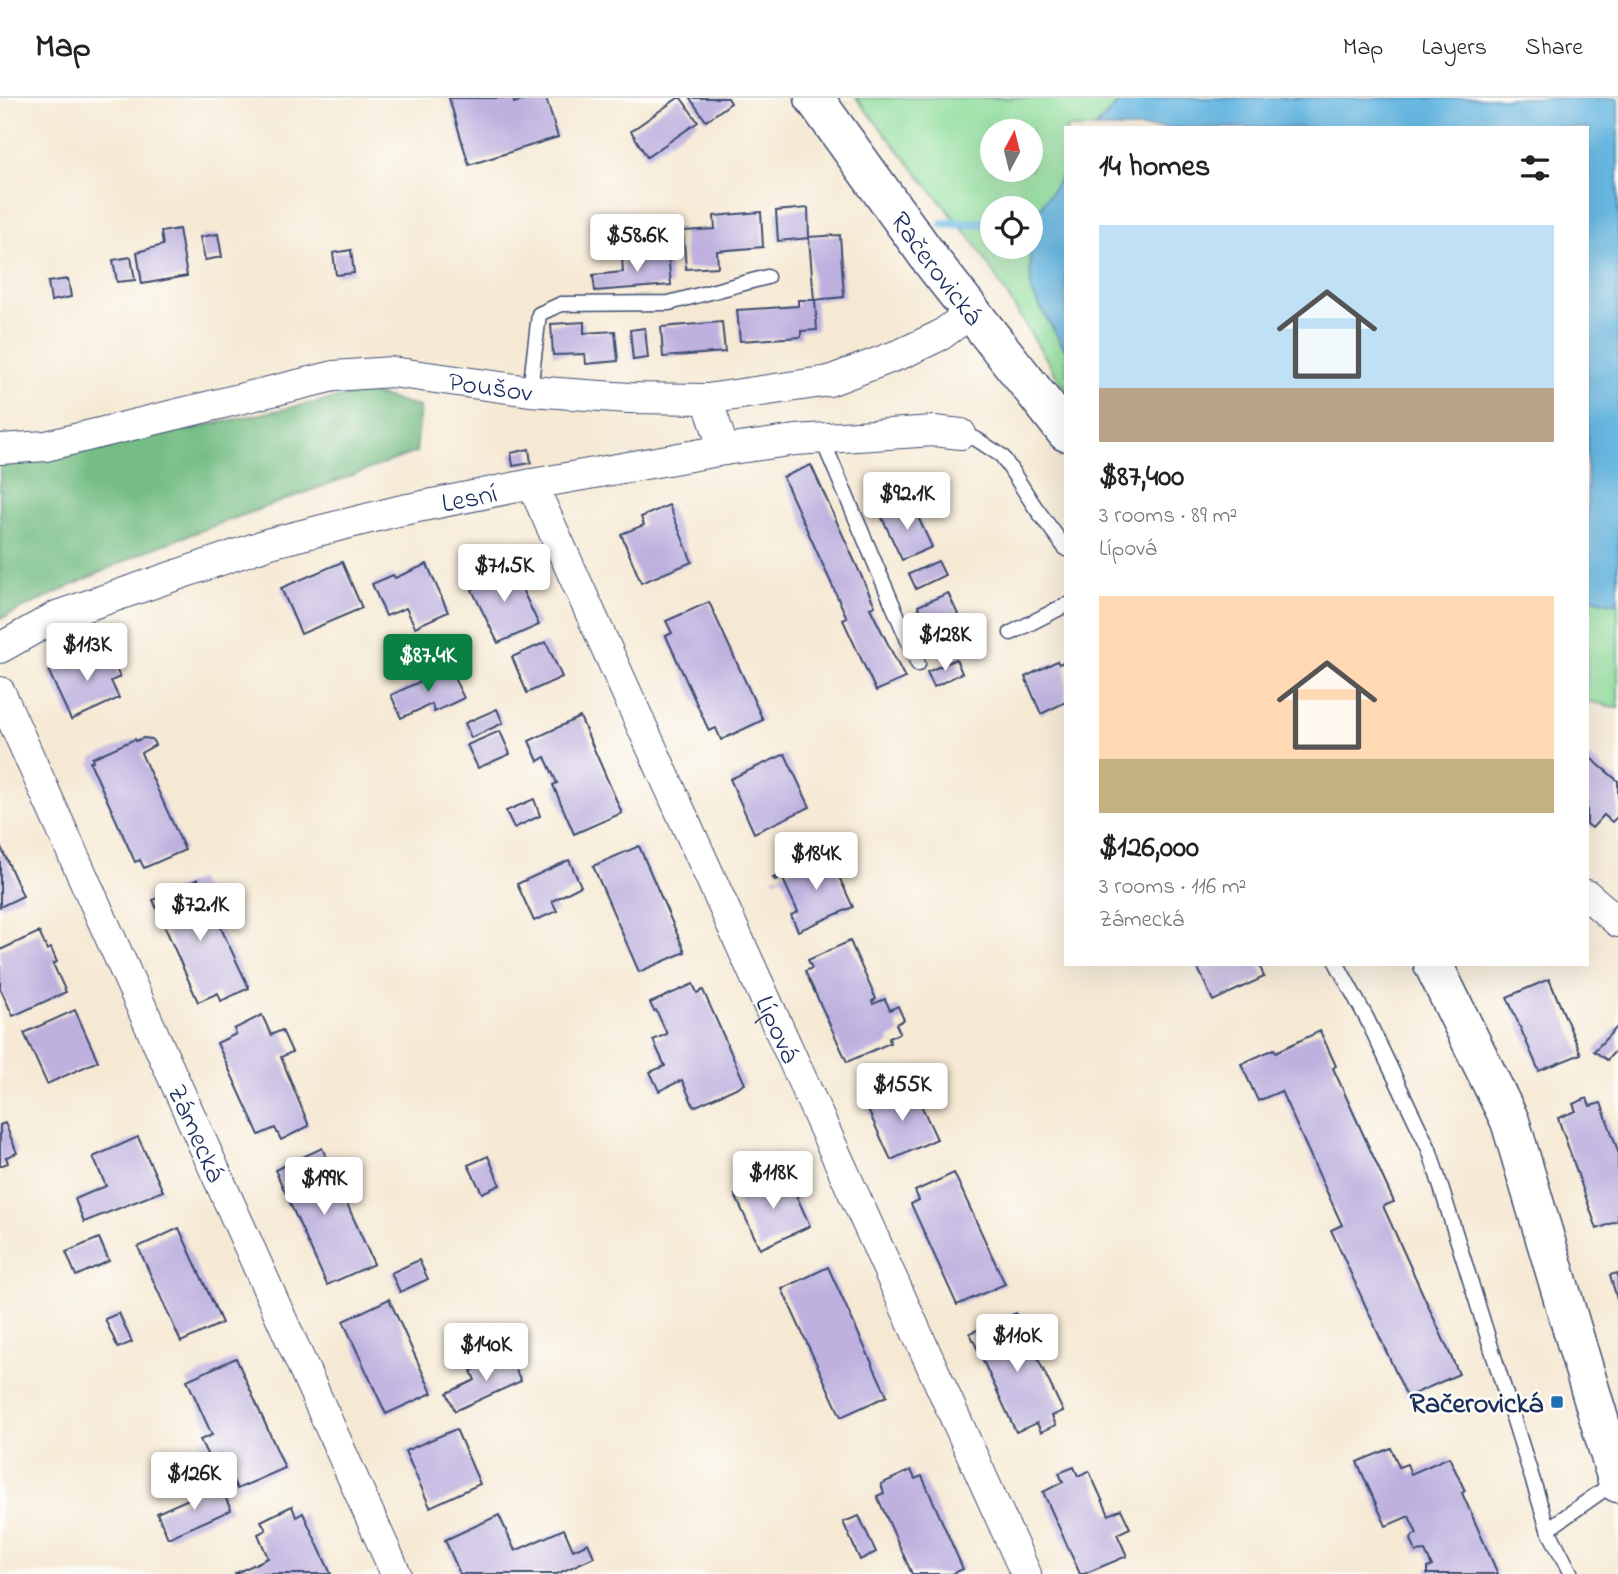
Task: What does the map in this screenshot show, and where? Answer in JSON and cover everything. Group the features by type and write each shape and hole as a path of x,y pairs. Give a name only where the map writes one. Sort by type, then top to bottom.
{"main road":[{"name":"Račerovická","path":"814,98 933,263 1064,429"},
{"path":"1434,966 1510,1121 1618,1481"}],"street":[{"name":"Poušov","path":"0,449 46,446 334,376 392,372 530,391 629,398 707,399 829,380 903,353 941,335 972,312"},
{"path":"707,399 724,450"},
{"name":"Lesní","path":"0,648 57,616 270,543 398,512 532,484 796,440 934,431 961,434"},
{"name":"Lípová","path":"532,484 1026,1574"},
{"name":"Zámecká","path":"0,692 396,1574"},
{"path":"1589,897 1618,922"}],"lane":[{"path":"530,391 539,314 561,304 669,303 767,277"},
{"path":"961,434 976,439 1002,456 1064,546"},
{"path":"822,439 918,664"},
{"path":"1011,633 1064,606"},
{"path":"1338,966 1367,1019 1429,1149 1548,1529 1571,1574"},
{"path":"1548,1529 1618,1481"}],"green space":[{"path":"856,98 1123,98 1097,126 1064,126 1064,173 1043,204 1043,196 980,196 980,251"},
{"path":"985,259 1030,259 1031,291 1064,348 1064,388"},
{"path":"366,392 420,407 416,452 148,550 0,619 0,462 54,457"},
{"path":"1589,597 1618,604 1618,708 1589,701"}],"water":[{"path":"1123,98 1618,98 1618,604 1589,597 1589,126 1097,126"},
{"path":"1064,173 1064,348 1031,291 1030,259 1043,259 1043,204"}],"building":[{"path":"449,98 513,98 514,103 529,98 546,98 558,137 469,165"},
{"path":"681,98 698,122 647,157 631,131"},
{"path":"690,98 728,98 731,103 706,121"},
{"path":"808,208 809,237 840,235 844,297 814,300 809,238 778,241 776,211"},
{"path":"761,212 763,247 717,251 718,267 686,269 683,231 715,229 714,216"},
{"path":"179,229 187,276 142,284 137,252 163,245 161,232"},
{"path":"218,234 222,257 205,260 200,237"},
{"path":"351,250 354,273 336,275 333,253"},
{"path":"668,253 671,285 595,291 593,275 623,272 622,258"},
{"path":"131,257 135,280 117,282 113,260"},
{"path":"68,279 71,297 51,301 48,282"},
{"path":"798,300 815,300 817,330 801,331 801,337 740,341 737,310 798,306"},
{"path":"584,322 584,333 615,331 618,361 586,364 585,354 553,355 551,324"},
{"path":"722,322 725,352 663,357 661,327"},
{"path":"645,328 648,358 633,360 630,330"},
{"path":"529,449 531,463 513,466 511,453"},
{"path":"811,465 875,606 870,608 905,678 876,691 843,620 847,618 783,477"},
{"path":"904,473 910,487 881,501 874,486"},
{"path":"912,504 932,547 902,560 882,518"},
{"path":"669,505 692,562 641,583 621,534 644,525 641,517"},
{"path":"938,561 945,575 916,589 909,574"},
{"path":"342,562 362,608 301,634 281,588"},
{"path":"427,564 448,612 415,627 406,608 386,616 372,584 393,575 395,578"},
{"path":"494,566 499,578 514,572 539,625 498,643 472,590 477,587 472,576"},
{"path":"948,593 961,621 931,635 918,606"},
{"path":"709,602 763,720 721,740 716,728 709,731 666,636 672,633 666,621"},
{"path":"546,642 562,677 527,693 512,657"},
{"path":"106,646 120,677 111,681 119,698 71,720 49,672"},
{"path":"956,659 962,673 934,687 927,672"},
{"path":"1057,661 1059,664 1064,662 1064,703 1041,714 1025,677"},
{"path":"449,668 464,698 434,712 432,704 401,718 391,695"},
{"path":"497,709 503,723 471,738 465,723"},
{"path":"580,717 622,813 574,834 553,785 557,783 545,757 538,761 529,741"},
{"path":"500,731 510,754 478,768 467,745"},
{"path":"143,738 152,739 155,745 141,753 185,850 144,868 140,860 135,862 90,762 93,761 92,758"},
{"path":"785,754 810,807 754,833 730,779"},
{"path":"1589,757 1618,781 1618,816 1612,822 1604,815 1592,828 1589,826"},
{"path":"534,799 540,816 514,828 506,811"},
{"path":"0,845 23,896 0,907"},
{"path":"639,846 685,952 639,972 593,866"},
{"path":"828,853 853,907 798,931 791,915 798,912 782,877 775,880 773,878"},
{"path":"569,860 581,886 552,901 557,911 534,921 517,884"},
{"path":"198,879 249,988 221,1001 218,993 198,1002 153,900"},
{"path":"39,932 47,950 51,948 57,962 53,964 66,992 13,1016 0,988 0,950"},
{"path":"850,941 876,999 872,1001 873,1004 885,999 890,1010 898,1006 904,1020 896,1024 900,1033 889,1038 890,1043 847,1062 805,971 812,968 808,960"},
{"path":"1197,966 1260,966 1264,977 1213,1001"},
{"path":"1549,979 1581,1054 1539,1071 1507,997"},
{"path":"693,984 697,993 703,990 745,1084 694,1107 682,1080 659,1091 650,1072 665,1066 653,1040 667,1034 650,1003"},
{"path":"75,1010 98,1061 47,1084 24,1033"},
{"path":"262,1015 271,1035 282,1030 292,1052 281,1057 309,1126 281,1140 275,1128 259,1135 217,1043 236,1034 234,1029"},
{"path":"1618,1026 1618,1048 1607,1060 1594,1051"},
{"path":"1320,1031 1336,1066 1333,1068 1394,1202 1383,1206 1459,1374 1407,1397 1331,1230 1342,1225 1281,1091 1258,1101 1241,1064 1274,1049 1276,1052"},
{"path":"903,1084 907,1093 914,1090 937,1139 891,1160 868,1110 886,1103 882,1094"},
{"path":"1587,1098 1590,1106 1601,1103 1618,1151 1618,1221 1597,1229 1558,1118 1576,1111 1573,1104"},
{"path":"5,1123 17,1153 6,1157 8,1163 0,1166 0,1125"},
{"path":"138,1137 163,1191 84,1222 75,1199 106,1186 93,1157"},
{"path":"322,1148 374,1264 327,1285 275,1170"},
{"path":"488,1156 500,1185 482,1193 468,1165"},
{"path":"954,1173 1005,1284 957,1305 911,1204 919,1200 915,1191"},
{"path":"771,1175 776,1186 789,1179 810,1226 760,1249 735,1195 744,1190 748,1198 755,1195 750,1185"},
{"path":"179,1228 222,1323 181,1342 138,1247"},
{"path":"99,1238 109,1261 76,1276 66,1252"},
{"path":"419,1260 428,1279 400,1292 391,1273"},
{"path":"828,1267 887,1396 841,1417 782,1289"},
{"path":"1618,1273 1618,1299 1617,1299 1610,1275"},
{"path":"389,1299 432,1393 386,1414 343,1321"},
{"path":"119,1313 132,1342 118,1348 105,1319"},
{"path":"1016,1313 1063,1411 1052,1416 1056,1425 1041,1432 1037,1423 1016,1432 970,1333"},
{"path":"508,1354 521,1381 455,1411 447,1393 475,1380 471,1371"},
{"path":"236,1358 285,1468 237,1489 221,1455 210,1460 200,1440 212,1435 187,1380"},
{"path":"456,1429 480,1484 430,1507 405,1451"},
{"path":"1391,1448 1399,1467 1407,1464 1411,1474 1449,1457 1498,1574 1427,1574 1427,1568 1432,1566 1425,1551 1416,1552 1411,1539 1417,1534 1409,1516 1386,1526 1357,1462"},
{"path":"1074,1467 1078,1476 1089,1471 1109,1515 1121,1509 1130,1528 1117,1534 1127,1556 1084,1574 1080,1574 1043,1492 1063,1482 1059,1473"},
{"path":"911,1470 915,1479 922,1476 963,1569 952,1574 912,1574 877,1496 884,1493 881,1484"},
{"path":"220,1485 231,1510 168,1538 157,1513"},
{"path":"292,1506 296,1517 303,1513 331,1574 234,1574 268,1558 258,1534 266,1530 261,1521"},
{"path":"499,1515 515,1551 564,1529 573,1550 588,1543 594,1557 557,1574 460,1574 445,1540"},
{"path":"859,1516 876,1552 860,1560 843,1522"}],"waterway":[{"path":"943,224 980,223"}],"place":[{"name":"Račerovická","path":"1557,1402"}]}
